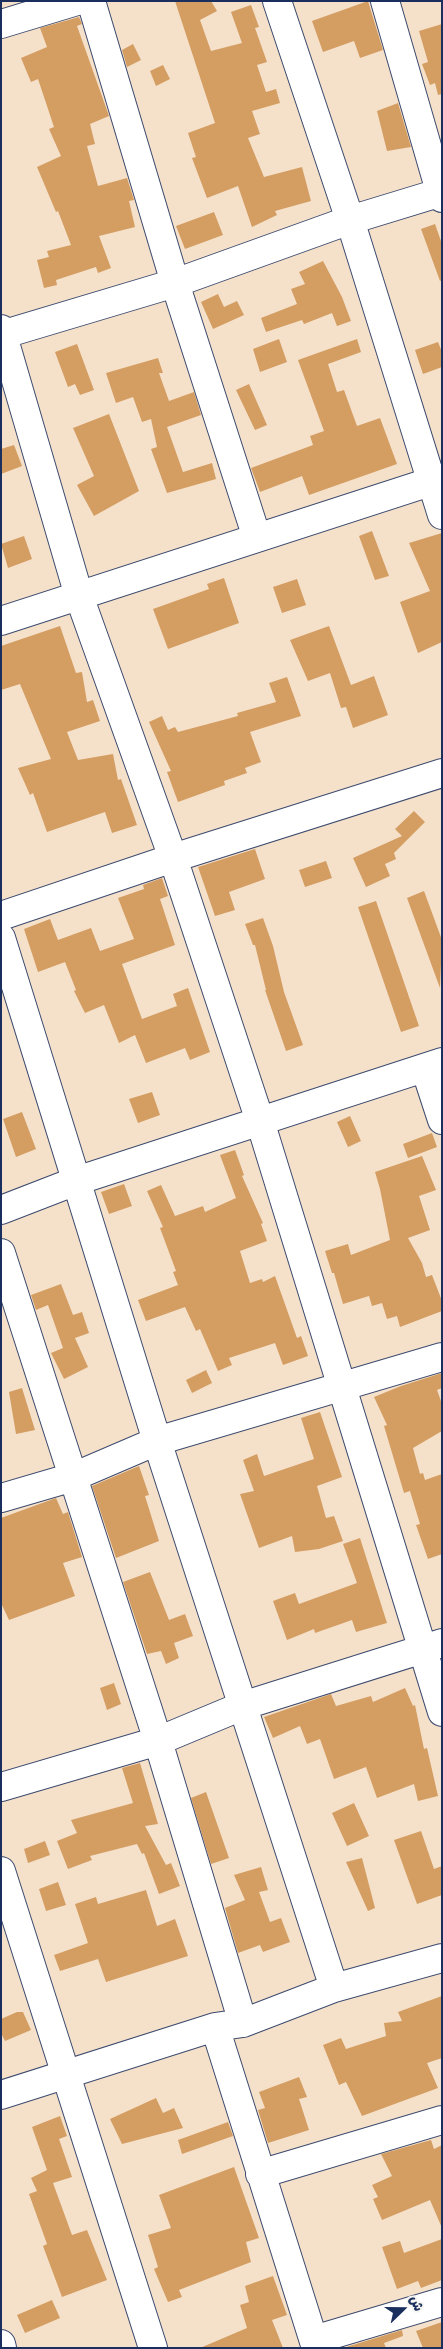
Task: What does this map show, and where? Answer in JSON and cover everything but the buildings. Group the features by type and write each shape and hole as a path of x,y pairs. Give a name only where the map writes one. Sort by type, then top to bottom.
{"street":[{"path":"1,24 77,1"},
{"path":"91,1 175,283 257,538"},
{"path":"277,1 436,479 442,514"},
{"path":"385,1 441,194 350,220 175,283 2,333 79,596 173,858 260,1121 340,1388 432,1646 442,1712"},
{"path":"1,621 436,479"},
{"path":"1,916 173,858 442,773"},
{"path":"1,938 157,1441 334,1988"},
{"path":"1,1210 76,1181 433,1065 442,1120"},
{"path":"1,1252 158,1741 243,2023"},
{"path":"1,1498 73,1477 157,1441 442,1357"},
{"path":"1,1787 158,1741 242,1706 432,1646"},
{"path":"1,1871 64,2074 153,2348"},
{"path":"1,2095 215,2027 243,2023 334,1988 442,1958"},
{"path":"215,2027 315,2344 442,2302"},
{"path":"260,2174 442,2120"}]}
